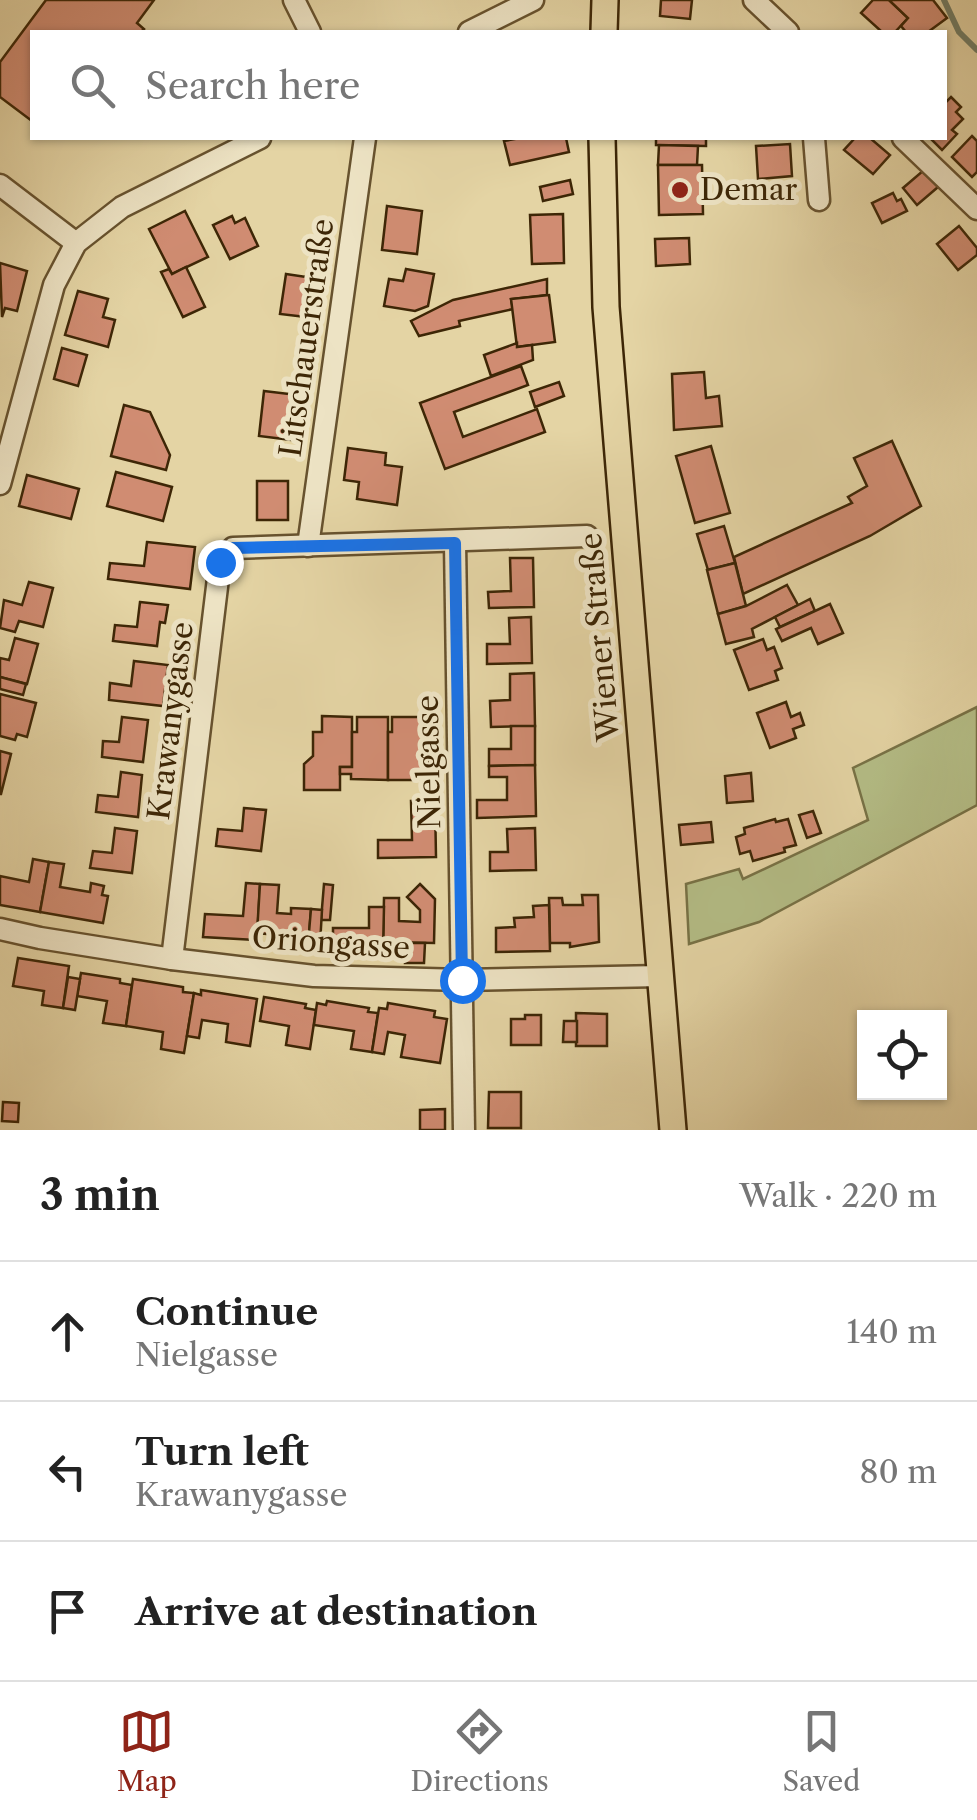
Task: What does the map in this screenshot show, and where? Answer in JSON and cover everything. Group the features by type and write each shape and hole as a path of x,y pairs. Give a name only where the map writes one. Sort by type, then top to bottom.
{"main road":[{"path":"604,0 604,30"},
{"name":"Wiener Straße","path":"602,140 606,308 673,1130"}],"street":[{"path":"294,0 309,30"},
{"path":"473,30 533,0"},
{"path":"754,0 786,30"},
{"path":"0,484 6,436 54,285 76,243 122,208 256,140"},
{"name":"Litschauerstraße","path":"308,546 365,140"},
{"path":"814,140 819,200"},
{"path":"904,140 977,209"},
{"path":"0,185 76,243"},
{"name":"Krawanygasse","path":"172,959 220,562 233,548 587,536"},
{"name":"Nielgasse","path":"455,543 464,1130"},
{"name":"Oriongasse","path":"0,929 172,959 314,976 462,980 661,976"}],"green space":[{"path":"977,707 977,805 759,922 689,944 686,884 739,869 743,879 868,820 853,768"}],"building":[{"path":"46,0 154,0 137,23 143,30 30,30 30,120 0,97 0,62"},
{"path":"661,0 692,0 690,19 660,16"},
{"path":"873,0 889,0 908,18 897,30 880,30 861,13"},
{"path":"889,0 933,0 947,18 931,30 904,30 901,26 908,18"},
{"path":"951,97 961,107 956,112 963,119 952,130 957,134 942,150 932,140 947,140 947,101"},
{"path":"972,136 977,141 977,172 972,177 952,157"},
{"path":"566,140 569,152 510,165 504,141"},
{"path":"656,140 706,140 706,146 656,145"},
{"path":"853,140 872,140 890,155 873,174 844,150"},
{"path":"790,144 792,176 758,179 756,146"},
{"path":"659,145 698,146 697,165 658,165"},
{"name":"Demar","path":"658,165 702,165 703,214 659,215"},
{"path":"924,170 938,187 917,205 903,188"},
{"path":"570,180 573,194 543,201 540,187"},
{"path":"893,193 907,211 882,223 872,203"},
{"path":"387,206 422,211 417,254 382,250"},
{"path":"185,211 208,257 172,274 149,229"},
{"path":"563,214 564,263 532,264 530,215"},
{"path":"232,216 235,223 245,218 258,246 230,259 213,225"},
{"path":"959,226 977,248 977,255 958,270 937,244"},
{"path":"689,238 690,264 656,266 655,239"},
{"path":"0,263 27,271 17,311 5,308 2,317"},
{"path":"186,267 205,307 183,317 161,272 169,269 172,274"},
{"path":"406,269 434,274 428,306 415,311 384,306 389,279 403,281"},
{"path":"286,274 320,279 315,318 280,314"},
{"path":"547,279 547,295 511,299 513,309 459,321 460,326 419,336 411,321 453,300"},
{"path":"78,291 108,299 103,317 115,320 108,347 65,335"},
{"path":"549,295 555,342 517,347 511,299"},
{"path":"517,343 517,347 532,345 533,360 491,376 484,355"},
{"path":"62,348 87,355 78,386 54,379"},
{"path":"521,366 528,385 454,412 463,437 537,409 545,432 445,469 420,403"},
{"path":"704,372 706,398 719,396 722,426 674,430 672,374"},
{"path":"559,382 564,396 535,407 530,392"},
{"path":"264,391 306,396 300,441 259,436"},
{"path":"124,405 150,412 170,455 166,470 111,456"},
{"path":"892,441 921,506 870,536 743,594 734,557 852,503 848,497 867,486 854,458"},
{"path":"711,446 730,513 695,523 676,456"},
{"path":"348,448 386,453 385,465 402,467 397,505 357,499 359,482 344,480"},
{"path":"116,472 172,487 163,521 107,506"},
{"path":"27,475 79,489 71,519 19,506"},
{"path":"257,481 288,481 288,520 257,520"},
{"path":"724,526 735,563 708,570 697,534"},
{"path":"147,542 195,547 190,589 108,579 110,563 144,566"},
{"path":"510,558 533,558 534,607 489,608 488,592 511,591"},
{"path":"735,563 746,606 718,614 707,570"},
{"path":"29,582 53,588 43,627 19,621 15,632 0,628 4,600 22,605"},
{"path":"787,585 798,605 752,629 754,637 726,644 718,614 746,606"},
{"path":"810,599 815,611 780,627 775,617"},
{"path":"140,602 168,605 165,623 160,622 157,646 113,641 115,625 137,627"},
{"path":"830,604 843,633 818,644 811,628 782,641 776,629"},
{"path":"531,617 532,663 487,664 487,644 510,644 509,618"},
{"path":"15,638 38,644 27,684 0,677 0,658 9,660"},
{"path":"763,639 767,650 774,647 782,668 775,671 778,680 749,690 734,650"},
{"path":"134,661 168,665 163,706 109,700 110,683 131,686"},
{"path":"534,673 535,726 491,727 490,701 510,700 510,674"},
{"path":"0,677 26,684 23,695 0,689"},
{"path":"0,694 36,703 27,737 17,734 15,740 0,736"},
{"path":"786,702 791,717 800,713 804,725 793,729 796,738 770,748 757,713"},
{"path":"322,716 352,717 352,767 340,767 340,790 304,790 304,764 313,756 313,732 322,732"},
{"path":"122,717 148,720 143,762 102,757 103,741 119,742"},
{"path":"357,717 388,717 388,780 351,779 351,774 340,774 340,767 352,767 352,732 357,732"},
{"path":"392,717 422,717 422,753 428,753 428,780 388,780 388,732 392,732"},
{"path":"511,726 535,726 535,765 489,766 489,749 511,749"},
{"path":"0,751 11,754 1,794 0,794"},
{"path":"535,765 536,816 477,818 477,800 507,800 507,777 489,777 489,766"},
{"path":"121,772 142,775 138,817 96,812 98,795 118,797"},
{"path":"751,773 753,801 727,803 725,776"},
{"path":"435,800 436,857 378,858 378,840 412,840 411,801"},
{"path":"244,808 266,810 261,851 216,846 218,829 242,831"},
{"path":"813,811 821,833 807,838 799,815"},
{"path":"788,819 796,845 753,861 750,851 740,854 736,837 745,834 744,828"},
{"path":"711,822 713,842 681,845 679,825"},
{"path":"115,828 137,831 132,873 90,868 93,851 112,853"},
{"path":"535,828 536,870 490,871 490,852 508,852 507,829"},
{"path":"33,859 49,862 40,912 0,905 0,876 29,882"},
{"path":"49,862 64,864 60,887 90,892 91,883 104,886 102,895 108,896 103,923 40,912"},
{"path":"246,883 260,884 257,940 203,937 205,914 243,916"},
{"path":"260,884 279,885 277,913 291,914 291,908 311,909 308,948 278,946 278,935 257,933"},
{"path":"324,884 333,885 330,920 321,920"},
{"path":"420,884 435,899 434,943 383,942 384,898 399,898 399,921 420,922 420,910 407,897"},
{"path":"582,895 598,895 599,942 570,947 570,943 550,943 549,898 562,898 563,905 583,905"},
{"path":"549,905 550,951 496,952 496,928 515,927 514,918 534,917 533,906"},
{"path":"369,907 384,907 383,950 333,949 333,928 369,928"},
{"path":"311,909 322,910 320,945 308,944"},
{"path":"406,943 425,943 424,963 405,963"},
{"path":"18,958 69,966 63,1008 42,1005 44,991 13,986"},
{"path":"81,973 120,979 120,983 132,985 126,1026 103,1023 107,1001 77,996"},
{"path":"68,977 80,979 75,1010 63,1008"},
{"path":"133,979 183,987 183,992 194,993 184,1053 161,1049 163,1032 126,1026"},
{"path":"201,990 257,999 250,1046 226,1042 228,1024 202,1020 199,1038 187,1036 194,993 201,995"},
{"path":"264,997 306,1004 305,1008 316,1010 310,1049 286,1045 289,1026 260,1021"},
{"path":"327,1001 378,1013 372,1052 351,1049 354,1031 314,1025 317,1003 326,1005"},
{"path":"388,1003 435,1011 434,1017 447,1019 440,1063 401,1057 405,1035 388,1032 384,1054 372,1052 379,1008 387,1009"},
{"path":"576,1013 607,1014 607,1046 576,1046"},
{"path":"525,1015 541,1015 541,1045 511,1045 511,1019 525,1019"},
{"path":"564,1021 577,1021 577,1042 563,1042"},
{"path":"489,1092 521,1092 521,1128 488,1128"},
{"path":"3,1102 19,1103 18,1122 2,1121"},
{"path":"445,1109 445,1130 420,1130 420,1110"}],"waterway":[{"path":"944,0 959,32 977,50"}],"place":[{"name":"Demar","path":"680,190"}],"route":[{"path":"220,562 233,548 455,543 462,980"}]}
